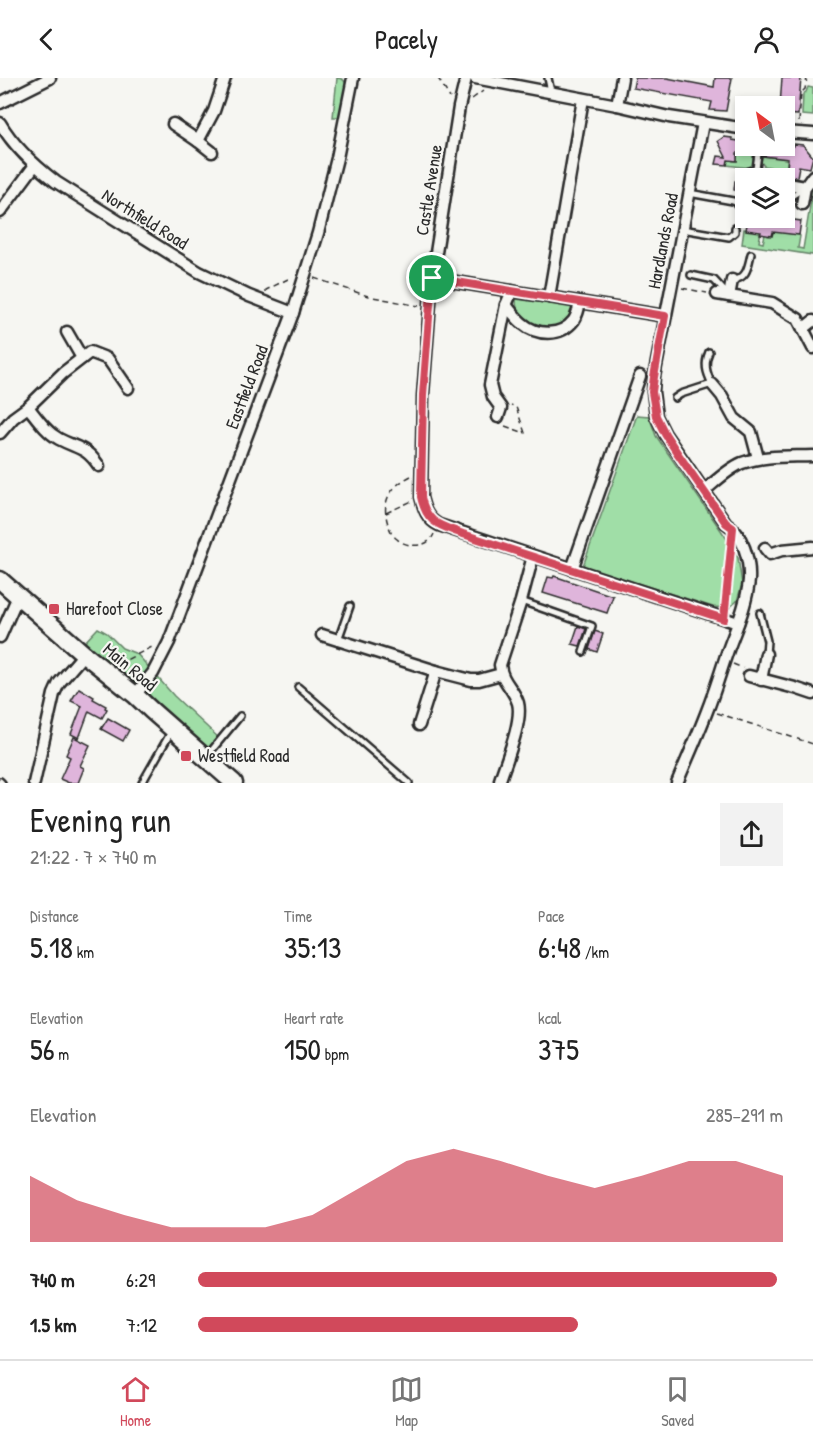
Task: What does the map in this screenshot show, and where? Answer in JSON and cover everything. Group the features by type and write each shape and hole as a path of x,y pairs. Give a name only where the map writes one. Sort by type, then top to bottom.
{"street":[{"path":"0,103 50,78"},
{"path":"198,141 214,111 225,78"},
{"name":"Eastfield Road","path":"135,694 153,673 169,642 293,313 318,233 337,158 353,78"},
{"name":"Castle Avenue","path":"421,497 423,395 432,278 459,107 466,78"},
{"path":"475,78 501,80 669,117 735,127"},
{"path":"617,105 622,78"},
{"path":"549,297 583,99"},
{"name":"Northfield Road","path":"0,123 16,146 56,182 199,272 293,313"},
{"name":"Hardlands Road","path":"678,783 708,710 738,623 749,580 747,556 742,542 733,528 726,523 665,434 656,416 652,392 703,123"},
{"path":"173,124 212,152"},
{"path":"795,133 813,134"},
{"path":"0,212 35,165"},
{"path":"802,204 805,187 813,176"},
{"path":"795,185 805,187"},
{"path":"432,278 665,316"},
{"path":"729,296 732,280"},
{"path":"503,410 493,397 489,385 506,305 512,291"},
{"path":"717,294 771,303 798,319 813,348"},
{"path":"506,305 522,323 532,330 546,334 558,331 574,319 580,302"},
{"path":"803,329 813,321"},
{"path":"67,332 82,358"},
{"path":"0,433 13,418 28,407 63,373 90,352 108,359 128,388"},
{"path":"572,569 640,376"},
{"path":"712,384 727,393 734,417 751,432 758,458"},
{"path":"28,407 46,429 58,438 88,453 99,466"},
{"path":"704,491 741,464 758,458 813,456"},
{"path":"421,497 429,518 439,525 738,623"},
{"path":"765,548 770,554 782,550 813,547"},
{"path":"500,780 518,723 519,711 517,701 501,674 500,664 533,556"},
{"name":"Main Road","path":"0,580 84,654 135,694 234,783"},
{"path":"0,637 18,596"},
{"path":"322,635 471,680 501,674"},
{"path":"34,783 54,694 59,683 84,654"},
{"path":"761,680 766,654"},
{"path":"419,725 436,671"},
{"path":"749,676 813,694"}],"lane":[{"path":"548,78 551,92"},
{"path":"795,194 805,187"},
{"path":"689,193 735,202"},
{"path":"682,229 729,237 735,232 735,228"},
{"path":"732,280 737,280 744,275 751,254"},
{"path":"691,275 714,279 729,296"},
{"path":"675,398 712,384 705,366 709,352"},
{"path":"521,601 592,626 583,652"},
{"path":"338,640 350,606"},
{"path":"760,613 767,641 766,654"},
{"path":"298,687 409,783"},
{"path":"206,757 240,716"},
{"path":"142,783 173,729"}],"path":[{"path":"799,123 801,93 806,89 807,78"},
{"path":"305,275 368,296 430,308"},
{"path":"262,301 266,290 288,279"},
{"path":"671,286 717,294"},
{"path":"516,406 525,433 499,424 503,410 516,406"},
{"path":"422,473 412,475 390,493 386,514 392,534 402,543 416,545 430,540 439,525"},
{"path":"386,514 421,497"},
{"path":"724,619 733,528"},
{"path":"108,672 118,664 154,646 169,642"},
{"path":"724,662 742,667 749,676"},
{"path":"708,710 813,744"}],"green space":[{"path":"337,78 344,81 346,89 340,117 333,117"},
{"path":"808,87 813,88 813,116 802,115 803,94"},
{"path":"731,145 733,161 737,161 737,156 754,156 753,166 749,168 727,165 729,155 722,149"},
{"path":"762,156 787,158 787,164 793,167 770,168 761,162"},
{"path":"813,188 813,255 742,244 744,229 761,231 759,242 763,243 766,230 768,236 772,236 773,231 799,235 798,248 803,249"},
{"path":"516,299 574,307 569,318 562,325 539,328 525,321 520,315"},
{"path":"637,415 649,416 656,436 738,558 742,584 737,601 729,608 713,607 583,566"},
{"path":"98,628 107,633 122,648 137,654 174,696 220,739 209,753 84,643"}],"building":[{"path":"635,78 667,78 714,87 715,78 732,78 726,111 710,110 712,102 633,88"},
{"path":"782,78 801,78 798,115 795,115 795,96 781,96"},
{"path":"724,137 735,140 737,161 728,160 727,165 716,164 718,156 726,157 718,141"},
{"path":"795,144 803,145 813,157 810,168 799,166 797,177 795,177 795,168 787,168 788,159 763,156 795,156"},
{"path":"795,220 801,221 799,235 773,232 772,236 746,230 746,228 795,228"},
{"path":"554,576 613,596 607,613 543,593 548,577 553,578"},
{"path":"578,626 586,629 580,646 572,644"},
{"path":"595,631 603,634 597,652 589,649"},
{"path":"79,688 106,706 107,709 102,718 89,711 79,738 71,734 82,706 71,701"},
{"path":"108,718 129,730 123,741 101,729"},
{"path":"74,737 90,745 80,766 84,768 78,783 69,783 60,779 70,757 66,755"}],"place":[{"name":"Harefoot Close","path":"54,609"},
{"name":"Westfield Road","path":"186,756"}],"route":[{"path":"432,278 665,316 652,392 656,416 678,454 726,523 733,528 724,619 463,534 436,524 429,518 421,497 423,395 432,278"}]}
